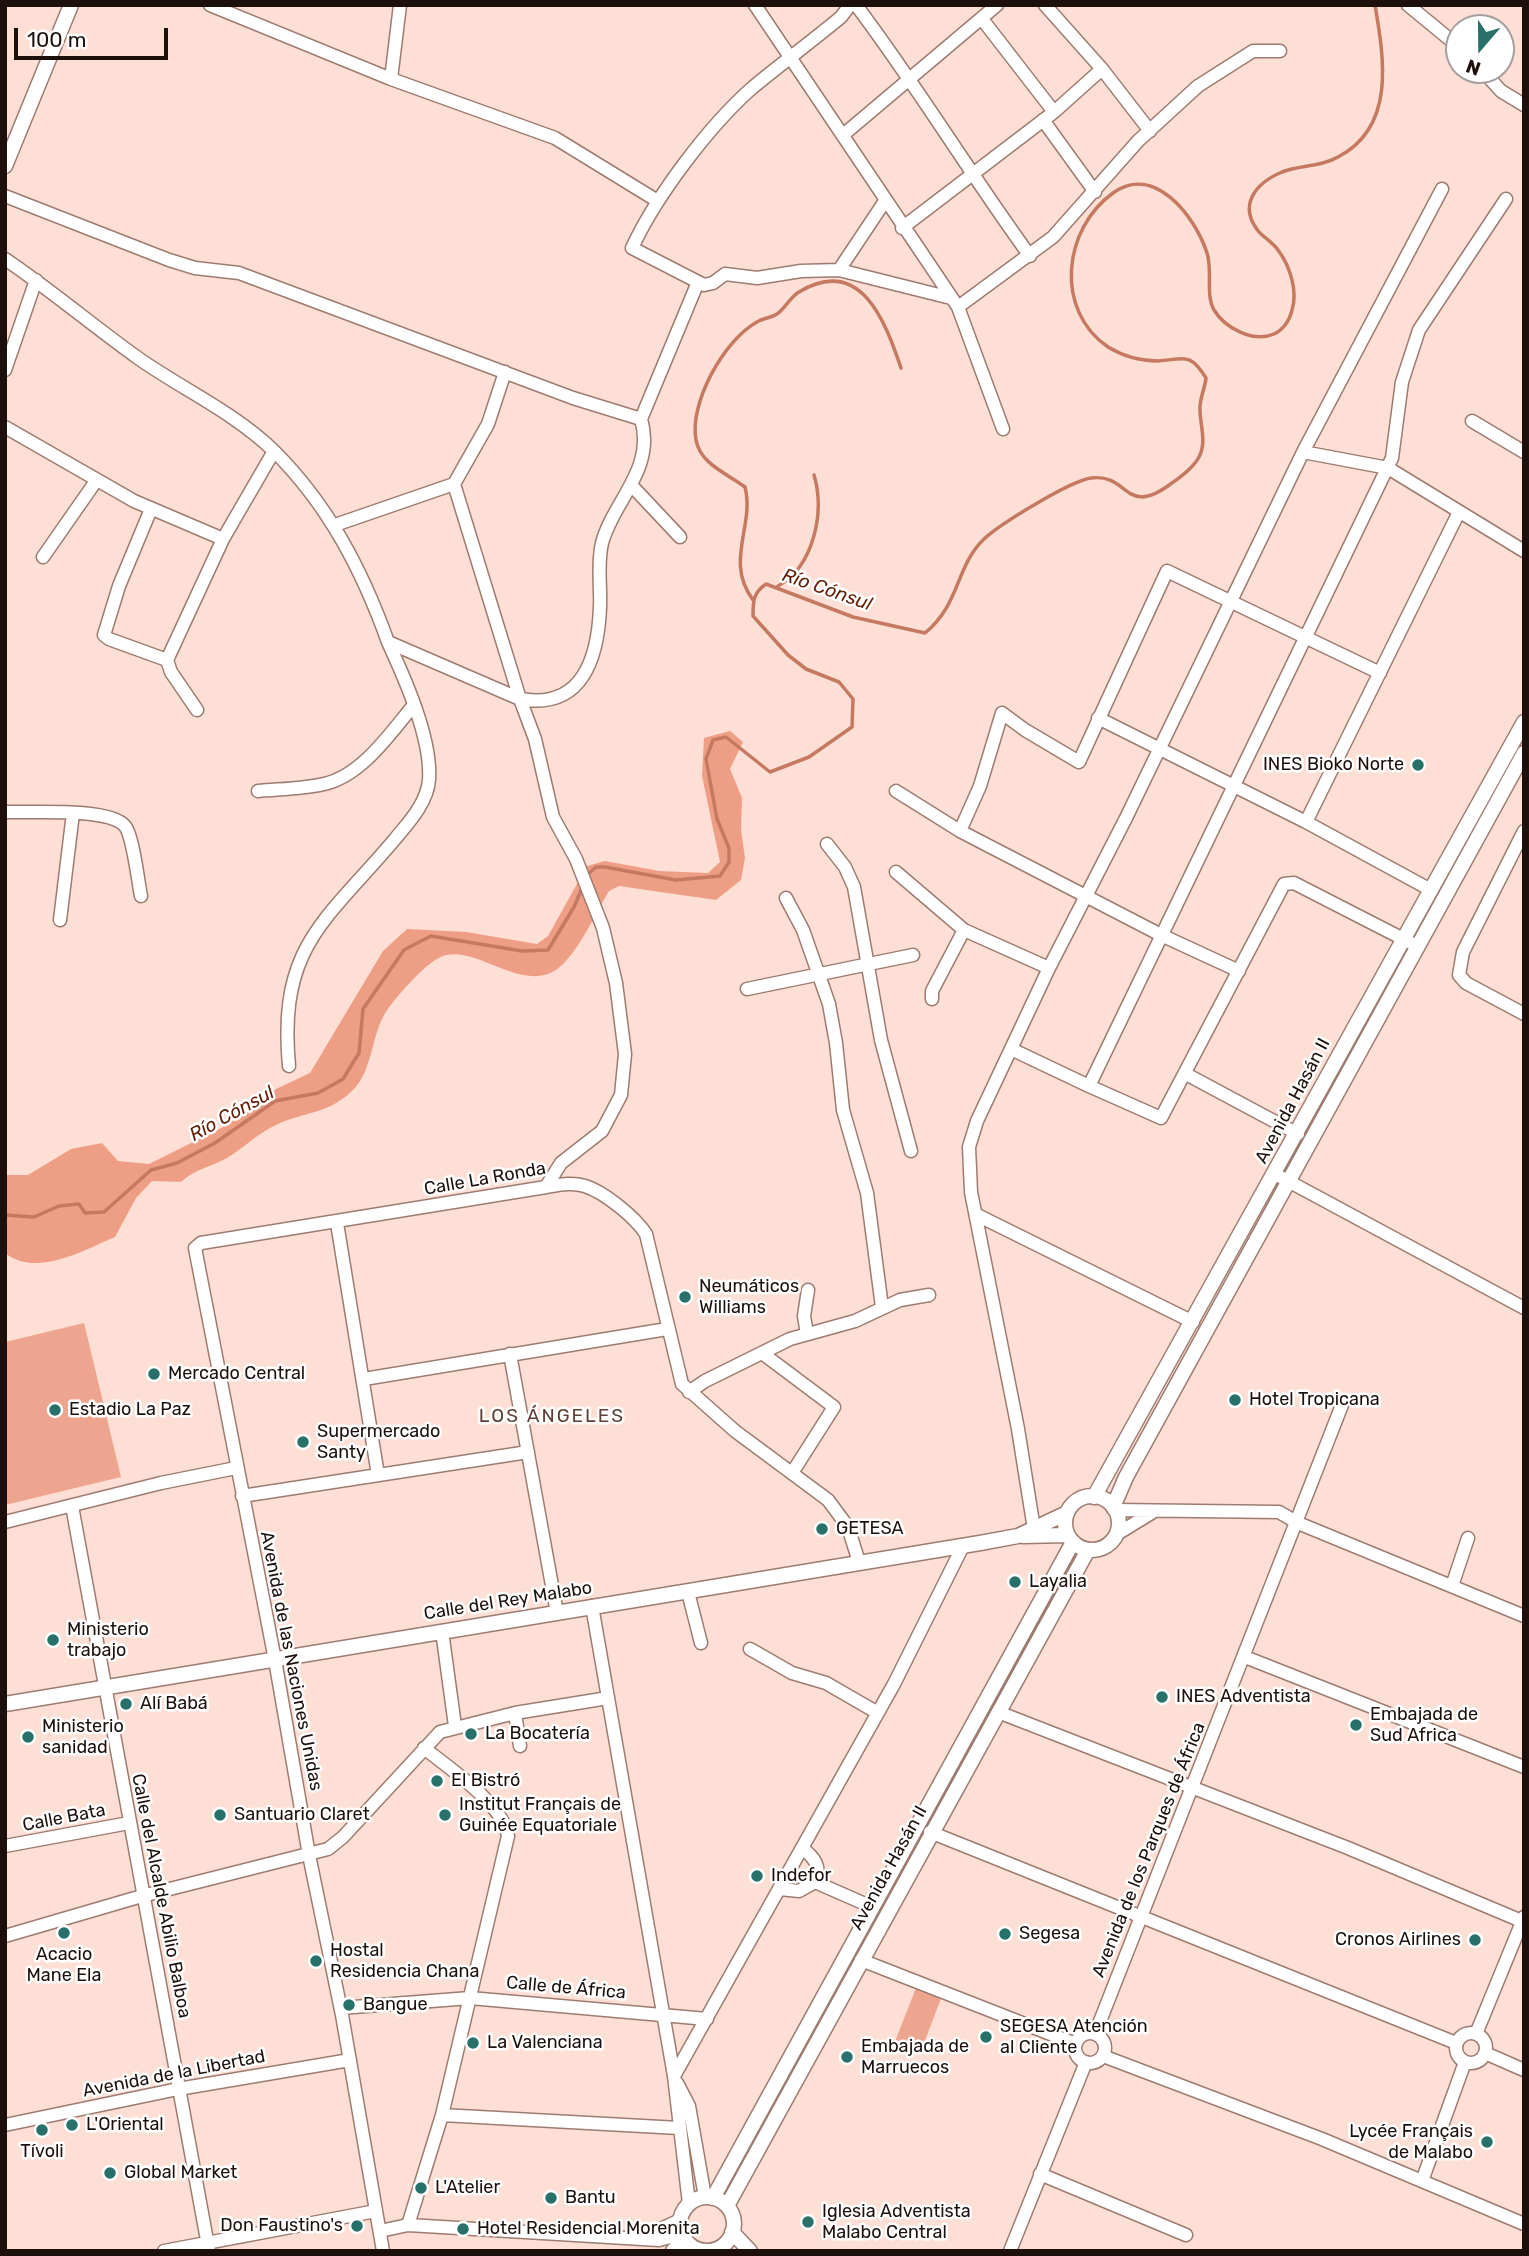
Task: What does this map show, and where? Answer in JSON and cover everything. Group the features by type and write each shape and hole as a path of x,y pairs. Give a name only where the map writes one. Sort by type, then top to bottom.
{"main road":[{"path":"5,166 71,5"},
{"name":"Avenida Hasán II","path":"1114,1508 1282,1178 1298,1134 1402,939 1524,722"},
{"name":"Avenida Hasán II","path":"1094,1497 1193,1322 1282,1178 1417,946 1524,753"},
{"path":"1094,1497 1114,1508 1118,1521 1117,1534 1102,1548 1088,1550 1070,1539 1067,1513 1078,1501 1094,1497"},
{"name":"Calle del Rey Malabo","path":"5,1704 963,1546 1018,1536 1067,1513"},
{"name":"Calle del Rey Malabo","path":"1018,1536 1070,1539"},
{"name":"Avenida Hasán II","path":"709,2197 872,1907 1070,1539"},
{"name":"Avenida Hasán II","path":"727,2206 930,1832 1088,1550"},
{"path":"673,2251 689,2204 709,2197 727,2206 733,2218 732,2232 722,2249 699,2250 682,2231"},
{"path":"732,2232 750,2251"}],"street":[{"path":"210,5 391,79 555,138 656,200"},
{"path":"391,79 400,5"},
{"path":"755,5 954,302 1003,429"},
{"path":"850,5 790,60 744,97 656,200 632,248 709,285 725,274 757,278 801,271 839,270 954,302 1030,257 1096,192 1150,131 1198,86 1253,51 1280,51"},
{"path":"856,5 911,78 970,175 1030,257"},
{"path":"843,135 997,5"},
{"path":"1045,5 1102,69 1150,131"},
{"path":"1408,5 1445,35"},
{"path":"982,19 1096,192"},
{"path":"902,228 1048,116 1102,69"},
{"path":"1495,84 1524,105"},
{"path":"1034,1529 978,1215 971,1192 968,1147 976,1121 1049,968 1303,452 1441,189"},
{"path":"5,196 169,260 195,268 239,273 505,372 641,419"},
{"path":"1089,1086 1232,785 1388,468 1392,458 1402,382 1419,330 1506,199"},
{"path":"839,270 885,201"},
{"path":"5,259 139,358 227,415 274,451 335,525 367,584 413,706 428,759 427,791 402,830 311,937 288,998 285,1030 289,1066"},
{"path":"5,370 36,280"},
{"path":"388,642 520,699 534,702 562,697 583,679 593,652 600,610 601,547 605,533 633,487 644,438 641,419 698,282"},
{"path":"335,525 454,484 488,424 505,372"},
{"path":"1472,421 1524,452"},
{"path":"5,426 96,481 151,509 223,539"},
{"path":"197,710 171,672 167,660 223,539 274,451"},
{"path":"1303,452 1388,468 1524,551"},
{"path":"43,557 96,481"},
{"path":"454,484 520,699 536,739 554,817 576,859 603,928 616,984 625,1054 621,1095 602,1131 561,1163 546,1187"},
{"path":"633,487 680,537"},
{"path":"151,509 118,586 104,635 108,639 167,660"},
{"path":"1306,822 1459,512"},
{"path":"960,831 980,786 1002,713 1079,762 1167,571 1380,673"},
{"path":"258,791 324,784 343,777 372,752 413,706"},
{"path":"1098,718 1306,822 1431,890"},
{"path":"897,791 960,831 1161,935 1239,971"},
{"path":"5,812 100,816 125,826 141,896"},
{"path":"60,920 73,813"},
{"path":"1524,831 1463,952 1459,975 1466,983 1524,1014"},
{"path":"827,844 845,866 854,887 881,1040 911,1151"},
{"path":"896,872 964,930 1049,968"},
{"path":"1011,1049 1161,1118 1284,884 1294,883 1417,946"},
{"path":"786,898 803,930 819,974 836,1043 843,1110 867,1193 882,1307"},
{"path":"932,999 932,991 964,930"},
{"path":"747,989 913,955"},
{"path":"1186,1074 1298,1134"},
{"path":"561,1163 566,1184"},
{"path":"1282,1178 1524,1308"},
{"name":"Calle La Ronda","path":"198,1244 566,1184 594,1190 643,1229 652,1252 679,1377 689,1392"},
{"path":"978,1215 1193,1322"},
{"path":"337,1223 378,1475"},
{"name":"Avenida de las Naciones Unidas","path":"198,1244 194,1251 275,1660 309,1856 341,2008 383,2251"},
{"path":"807,1290 804,1316 807,1334"},
{"path":"859,1562 843,1517 828,1500 689,1392 762,1353 807,1334 855,1321 882,1307 929,1295"},
{"path":"364,1379 667,1329"},
{"path":"762,1353 834,1407 792,1474"},
{"path":"510,1354 557,1613"},
{"name":"Avenida de los Parques de África","path":"1095,2034 1342,1405"},
{"path":"242,1496 527,1452"},
{"path":"5,1522 161,1483 236,1468"},
{"name":"Calle del Alcalde Abilio Balboa","path":"72,1506 208,2247"},
{"path":"1114,1508 1153,1512 1269,1510 1286,1514 1297,1523 1524,1616"},
{"path":"1117,1534 1153,1512"},
{"path":"1452,1586 1468,1538"},
{"path":"674,2076 878,1713 963,1546"},
{"path":"688,1592 701,1643"},
{"path":"592,1606 674,2076 689,2204"},
{"path":"442,1631 455,1726"},
{"path":"750,1649 792,1673 826,1684 878,1713"},
{"path":"1245,1657 1524,1767"},
{"path":"5,1936 142,1896 309,1856 328,1849 343,1837 440,1732 455,1726 515,1713 608,1698"},
{"path":"998,1712 1523,1920 1476,2034"},
{"path":"515,1713 520,1746"},
{"path":"408,2225 442,2115 505,1845 506,1827 496,1811 424,1748"},
{"name":"Calle Bata","path":"5,1846 129,1823"},
{"path":"930,1832 1456,2043"},
{"path":"802,1848 815,1861 818,1872 816,1882"},
{"path":"816,1882 872,1907"},
{"path":"780,1889 799,1891 816,1882"},
{"path":"861,1960 1076,2044"},
{"name":"Calle de África","path":"341,2008 470,1998 707,2019"},
{"path":"1456,2043 1466,2033 1476,2034 1484,2040 1485,2053"},
{"path":"1084,2034 1095,2034 1104,2043 1103,2056 1096,2062 1086,2062 1076,2053 1076,2044 1084,2034"},
{"path":"1456,2043 1458,2056 1465,2062 1475,2062 1485,2053"},
{"path":"1485,2053 1524,2070"},
{"path":"1103,2056 1322,2139 1524,2224"},
{"name":"Avenida de la Libertad","path":"5,2125 178,2089 350,2060"},
{"path":"1010,2251 1086,2062"},
{"path":"1422,2182 1465,2062"},
{"path":"674,2076 689,2106 709,2197"},
{"path":"442,2115 679,2129"},
{"path":"1040,2174 1186,2235"},
{"path":"164,2251 208,2247 376,2211"},
{"path":"380,2231 408,2225 640,2238 682,2231"}],"shaded area":[{"path":"730,731 743,742 730,769 742,798 741,830 745,858 741,880 716,900 619,886 609,891 570,956 548,974 532,976 516,973 467,956 451,954 437,959 415,977 387,1011 379,1026 364,1075 343,1099 325,1109 269,1128 227,1158 197,1171 181,1182 152,1181 136,1198 115,1237 75,1254 45,1262 17,1260 5,1253 5,1175 28,1175 71,1149 102,1143 118,1161 149,1164 227,1125 276,1089 310,1073 383,951 407,929 466,932 537,944 548,936 587,866 605,861 659,871 708,873 720,862 702,776 704,738"},
{"name":"Estadio La Paz","path":"84,1323 121,1477 5,1505 5,1342"},
{"path":"916,1988 941,1998 920,2054 894,2044"}],"waterway":[{"name":"Río Cónsul","path":"587,875 596,867 605,867 676,880 720,876 729,862 729,848 717,819 706,759 713,740 726,737 770,772 809,757 852,727 853,699 839,682 806,669 788,655 753,616 755,598 766,584 853,617 925,633 945,610 975,550 992,532 1019,514 1052,495 1091,478 1104,478 1136,496 1145,497 1172,483 1194,465 1203,445 1200,406 1206,378 1191,361 1152,361 1132,357 1108,347 1091,331 1079,312 1073,292 1075,248 1096,208 1113,193 1128,185 1158,189 1183,210 1201,239 1209,260 1211,304 1219,317 1232,328 1257,337 1280,330 1288,321 1294,303 1292,279 1278,250 1259,232 1253,222 1250,213 1252,196 1264,182 1282,172 1325,163 1338,157 1357,144 1370,128 1378,110 1383,68 1375,5"},
{"path":"753,600 745,586 740,557 746,516 745,487 709,462 703,456 696,440 698,408 721,357 745,331 759,321 777,314 799,292 820,283 838,282 854,287 878,313 901,368"},
{"path":"778,586 800,565 814,537 818,505 814,475"},
{"name":"Río Cónsul","path":"5,1215 34,1217 59,1206 79,1204 85,1213 104,1212 151,1170 177,1163 215,1143 275,1101 318,1093 343,1079 359,1053 363,1009 404,950 431,936 522,951 548,950 574,907 583,886"}],"place":[{"name":"INES Bioko Norte","path":"1418,765"},
{"name":"Neumáticos Williams","path":"685,1297"},
{"name":"Mercado Central","path":"154,1374"},
{"name":"Hotel Tropicana","path":"1235,1400"},
{"name":"Estadio La Paz","path":"55,1410"},
{"name":"Supermercado Santy","path":"303,1442"},
{"name":"GETESA","path":"822,1529"},
{"name":"Layalia","path":"1015,1582"},
{"name":"Ministerio trabajo","path":"53,1640"},
{"name":"INES Adventista","path":"1162,1697"},
{"name":"Alí Babá","path":"126,1704"},
{"name":"Embajada de Sud Africa","path":"1356,1725"},
{"name":"La Bocatería","path":"471,1734"},
{"name":"Ministerio sanidad","path":"28,1737"},
{"name":"El Bistró","path":"437,1781"},
{"name":"Santuario Claret","path":"220,1815"},
{"name":"Institut Français de Guinée Equatoriale","path":"445,1815"},
{"name":"Indefor","path":"757,1876"},
{"name":"Acacio Mane Ela","path":"64,1933"},
{"name":"Segesa","path":"1005,1934"},
{"name":"Cronos Airlines","path":"1475,1940"},
{"name":"Hostal Residencia Chana","path":"316,1961"},
{"name":"Bangue","path":"349,2005"},
{"name":"SEGESA Atención al Cliente","path":"986,2037"},
{"name":"La Valenciana","path":"473,2043"},
{"name":"Embajada de Marruecos","path":"847,2057"},
{"name":"L'Oriental","path":"72,2125"},
{"name":"Tívoli","path":"42,2130"},
{"name":"Lycée Français de Malabo","path":"1487,2142"},
{"name":"Global Market","path":"110,2173"},
{"name":"L'Atelier","path":"421,2188"},
{"name":"Bantu","path":"551,2198"},
{"name":"Iglesia Adventista Malabo Central","path":"808,2222"},
{"name":"Don Faustino's","path":"357,2226"},
{"name":"Hotel Residencial Morenita","path":"463,2229"}],"district":[{"name":"LOS ÁNGELES","path":"552,1417"}]}
